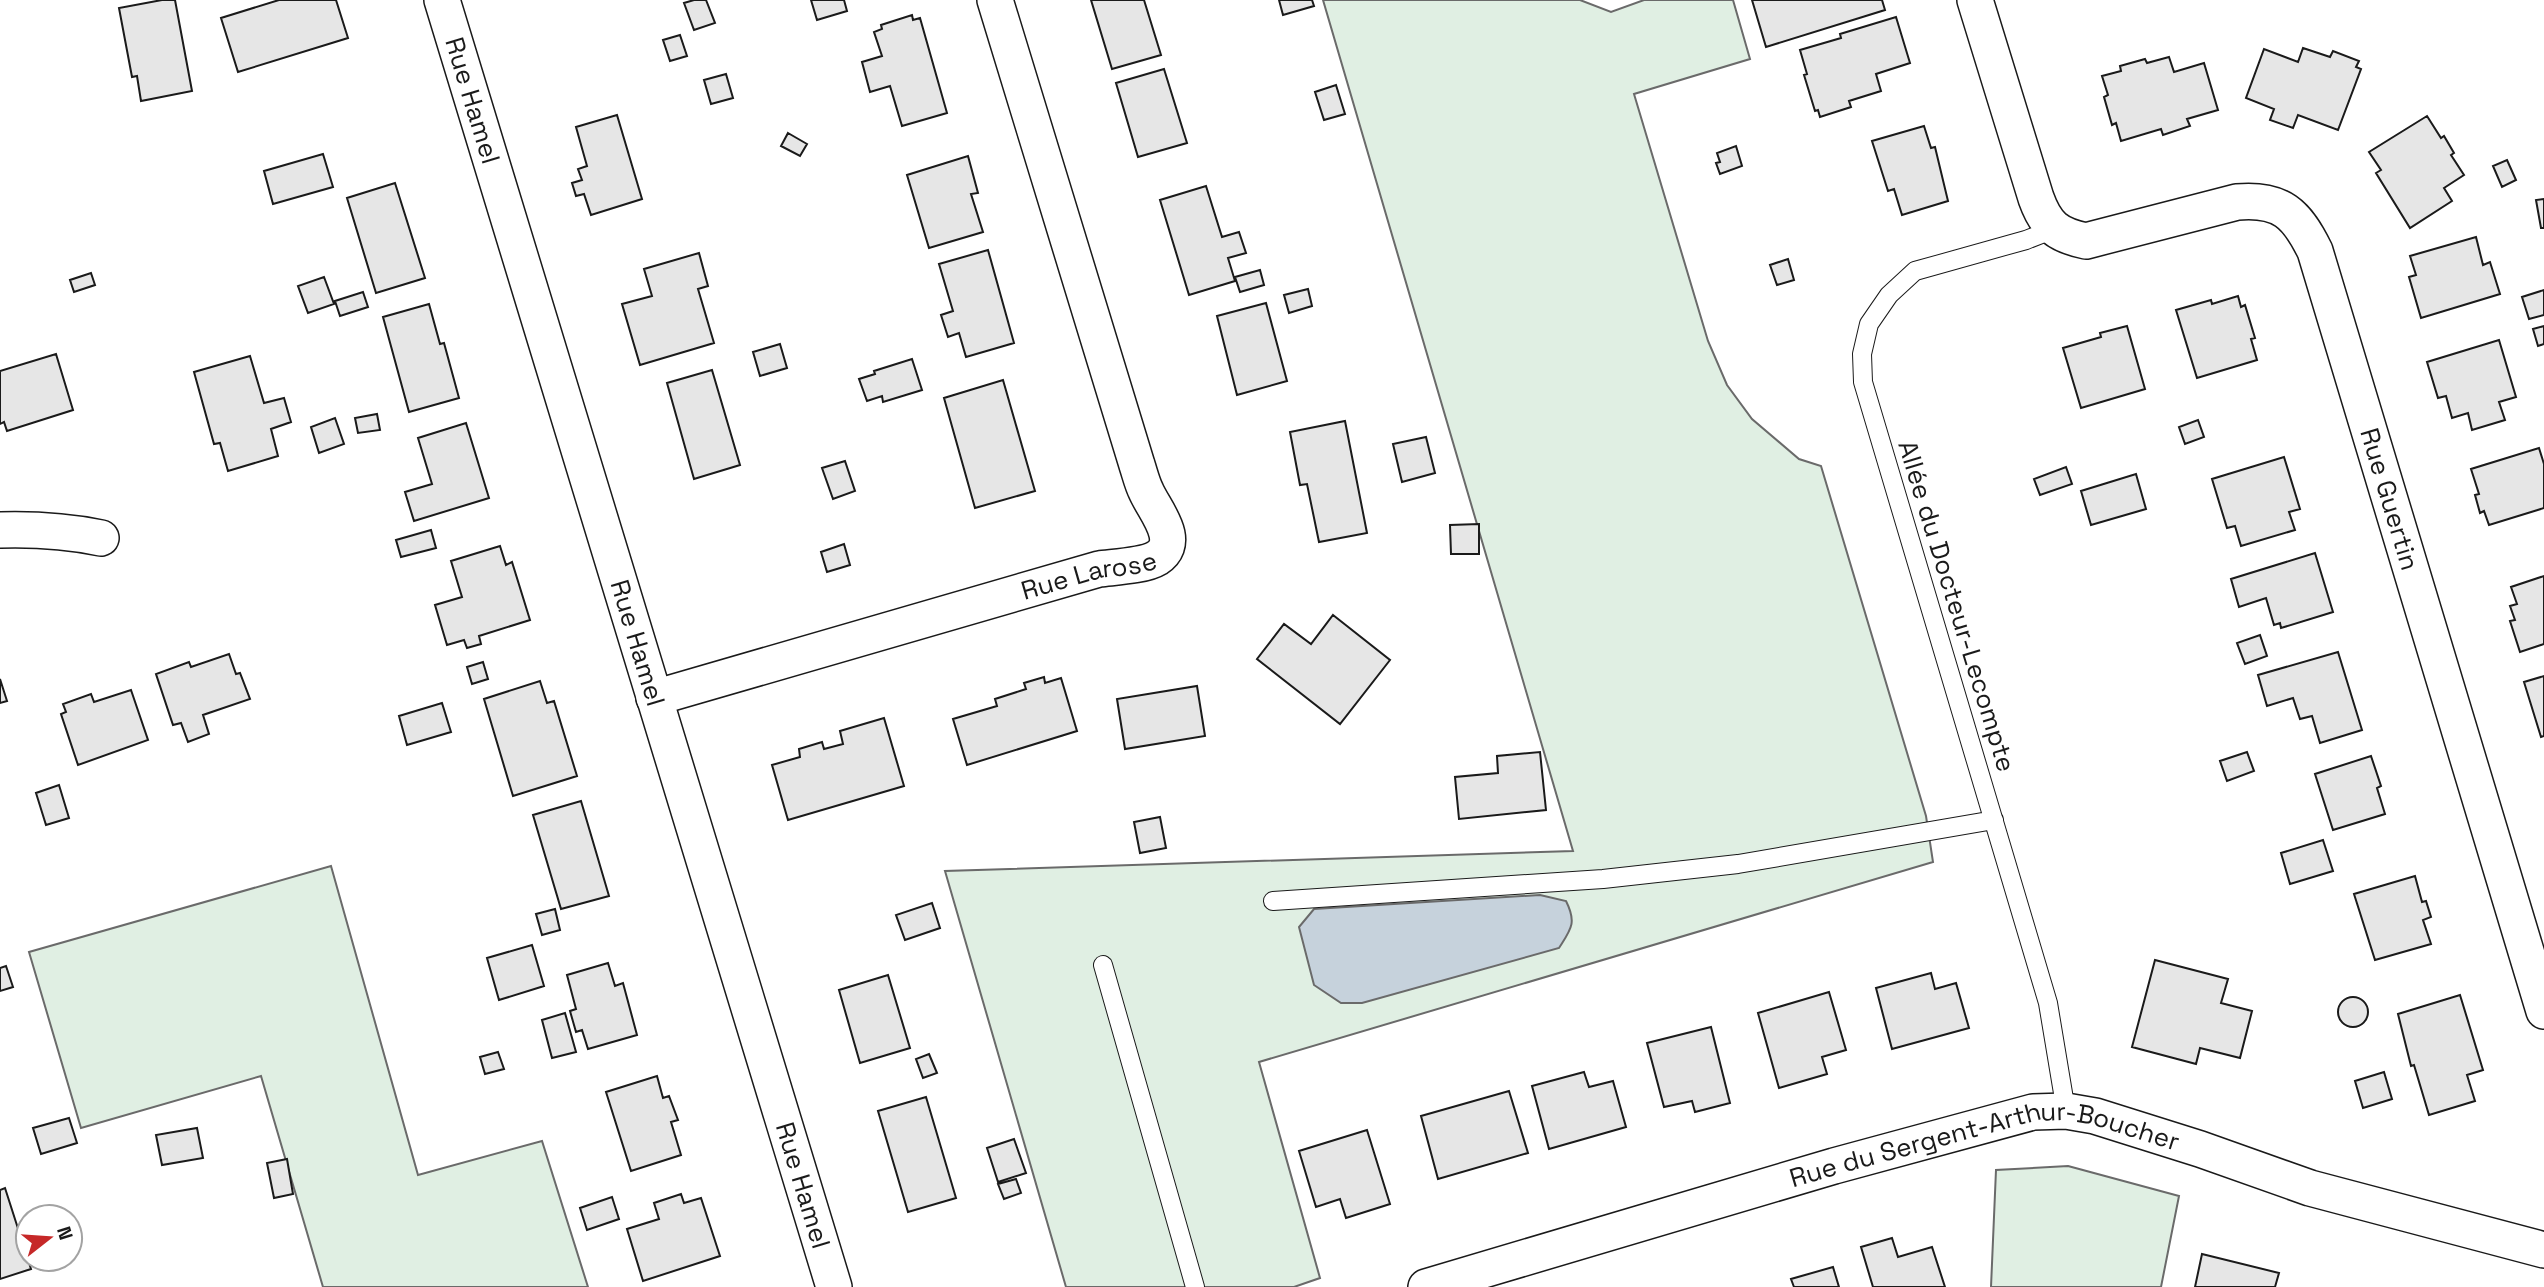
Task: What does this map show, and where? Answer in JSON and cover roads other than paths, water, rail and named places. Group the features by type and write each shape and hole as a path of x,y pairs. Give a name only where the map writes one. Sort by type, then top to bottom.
{"street":[{"name":"Rue Hamel","path":"442,0 834,1287"},
{"name":"Rue Larose","path":"654,698 1099,569 1143,563 1158,558 1165,550 1167,531 1145,490 1137,466 996,0"},
{"path":"1975,0 2042,215 2061,233"},
{"name":"Rue Guertin","path":"2061,233 2086,241 2104,238 2253,200 2285,209 2298,220 2315,251 2544,1011"},
{"path":"0,530 58,531 101,538"},
{"name":"Rue du Sergent-Arthur-Boucher","path":"1426,1287 1919,1142 2033,1112 2066,1111 2095,1116 2311,1188 2544,1250"}],"lane":[{"name":"Allée du Docteur-Lecompte","path":"2061,233 1915,271 1889,295 1869,324 1862,354 1863,382 2048,1003 2066,1111"},
{"path":"1273,901 1603,879 1738,864 1994,820"},
{"path":"1103,964 1195,1287"}]}
